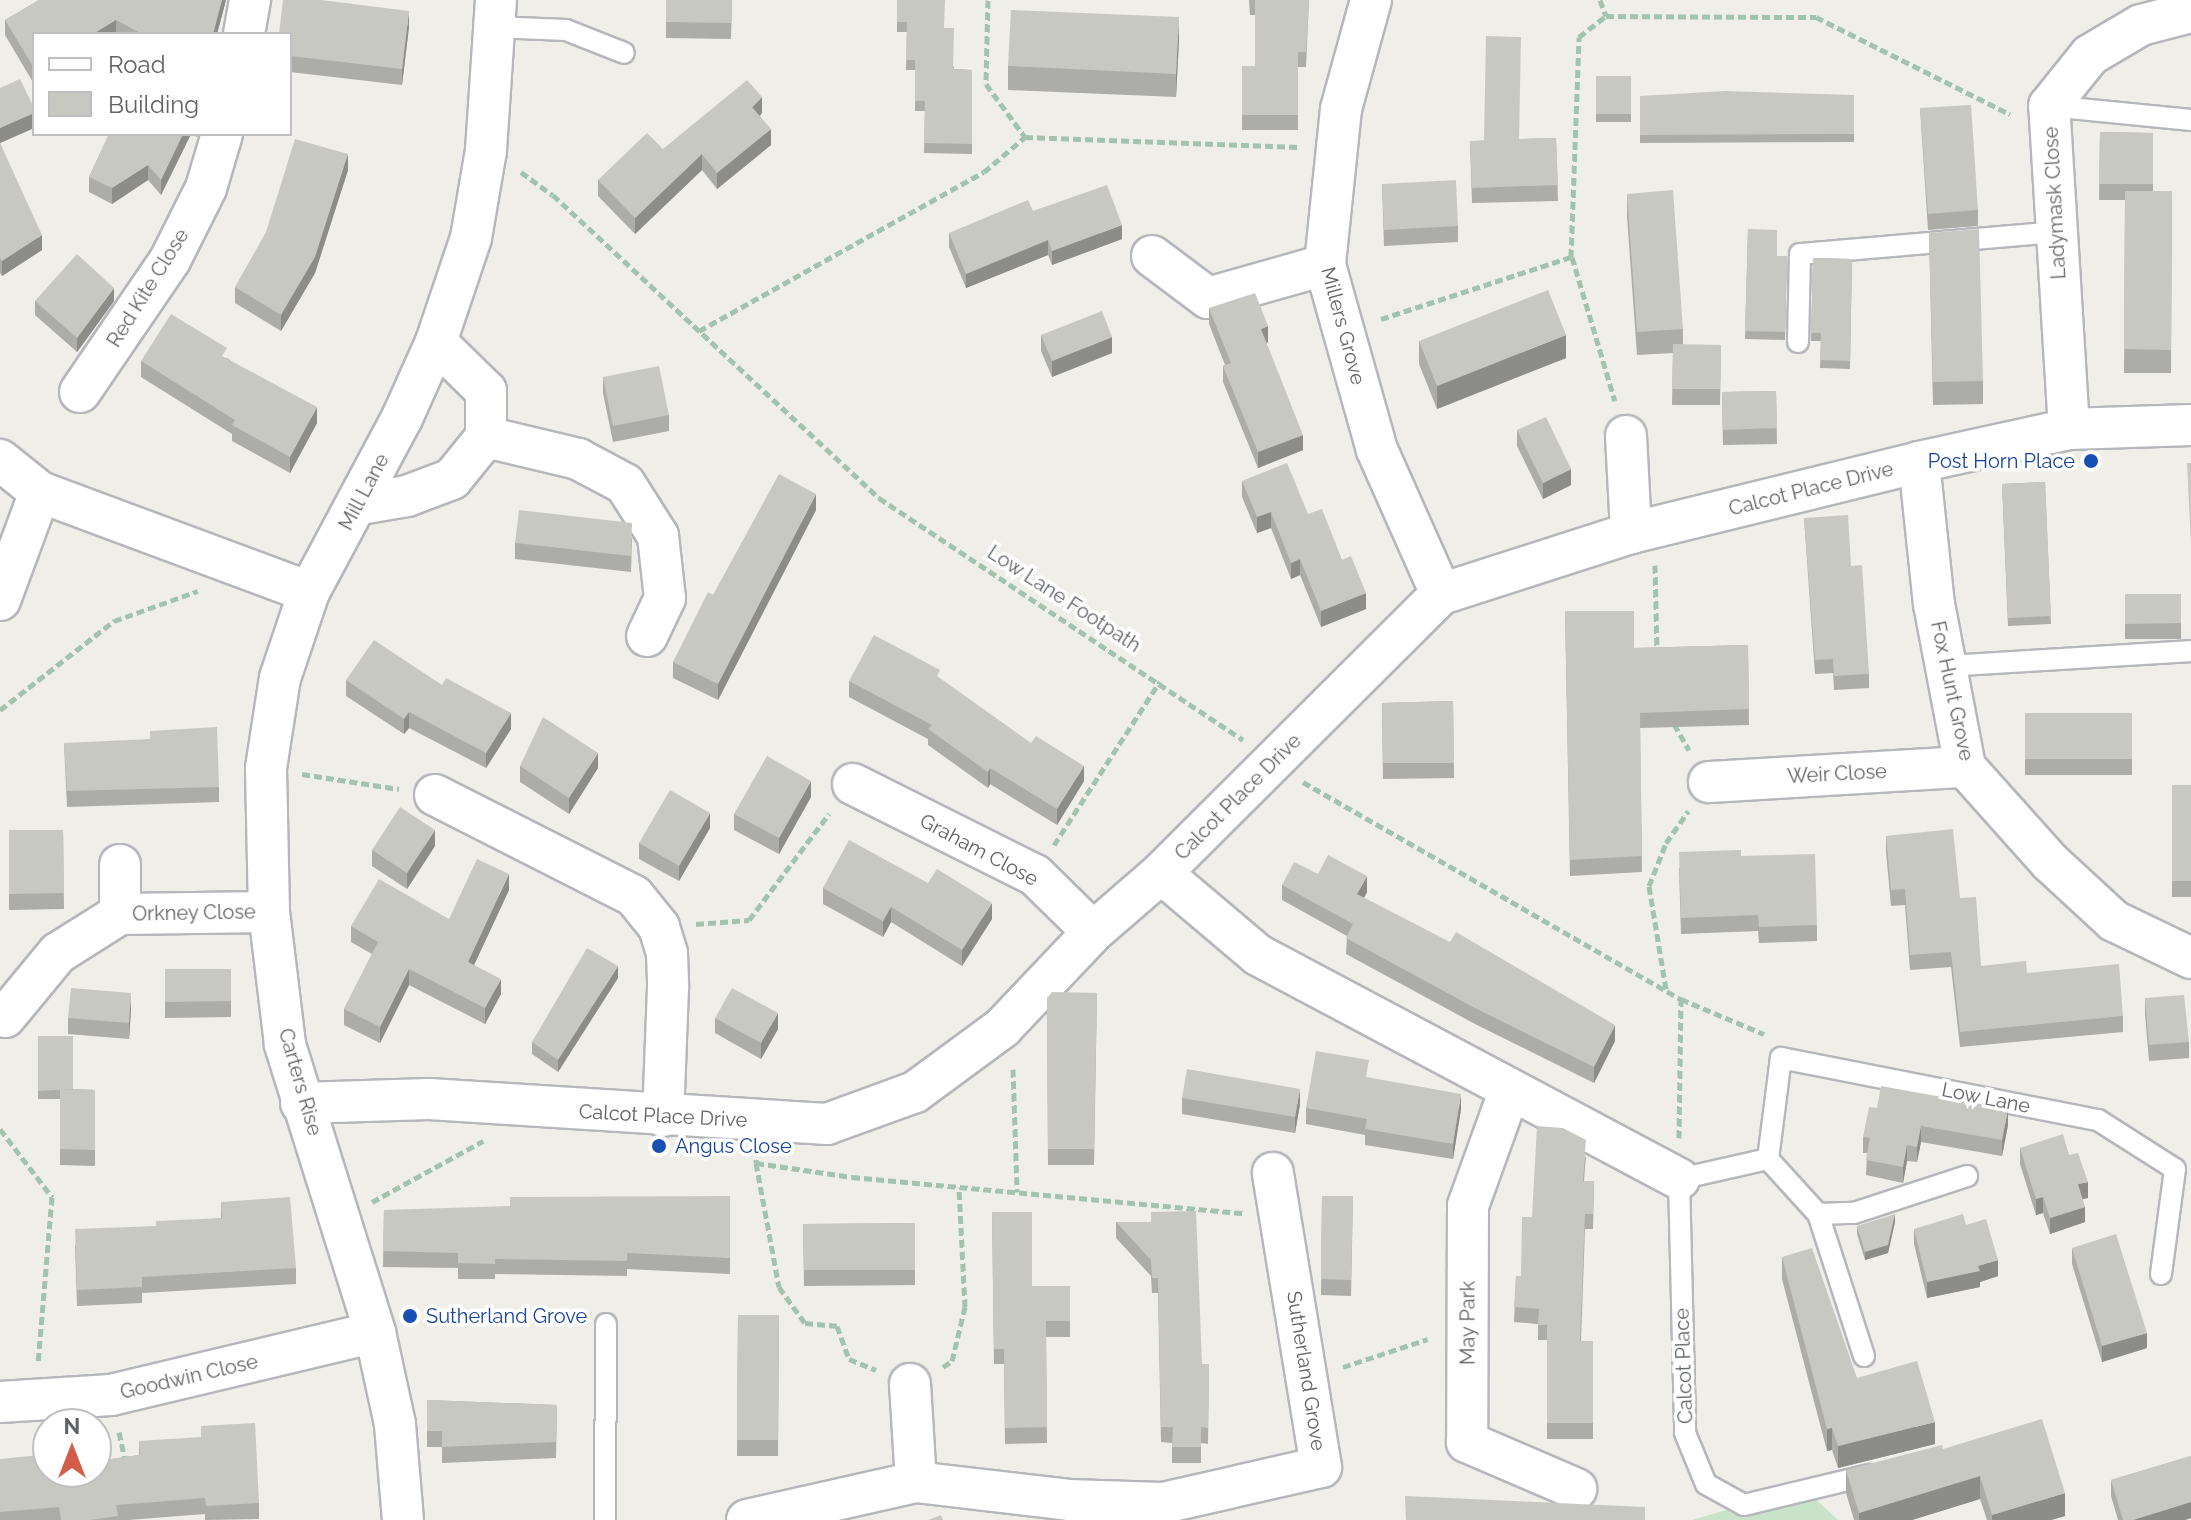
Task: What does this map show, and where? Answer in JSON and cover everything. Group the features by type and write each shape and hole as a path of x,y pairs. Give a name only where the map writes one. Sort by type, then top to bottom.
{"street":[{"path":"244,32 250,0"},
{"name":"Millers Grove","path":"1371,0 1341,109 1325,265 1377,450 1441,594"},
{"name":"Ladymask Close","path":"2069,429 2050,120 2090,55 2141,25 2191,12"},
{"name":"Mill Lane","path":"309,592 360,504 436,342 471,238 486,150 495,14"},
{"name":"Red Kite Close","path":"80,392 170,260 206,188 221,136"},
{"path":"1152,256 1208,298 1325,265"},
{"path":"360,504 407,496 452,479 486,437 486,391 436,342"},
{"name":"Calcot Place Drive","path":"301,1103 429,1099 827,1124 915,1092 1011,1019 1093,932 1161,873 1441,594 1643,530 1919,462 2069,429 2191,425"},
{"path":"1626,436 1643,530"},
{"path":"486,437 578,459 625,484 658,536 665,598 647,636"},
{"path":"0,460 40,492 309,592"},
{"name":"Fox Hunt Grove","path":"1919,462 1946,666 1965,767 2050,862 2114,921 2191,958"},
{"path":"0,600 40,492"},
{"name":"Carters Rise","path":"309,592 280,678 266,768 269,912 285,1044 375,1332 413,1519"},
{"name":"Weir Close","path":"1709,782 1965,767"},
{"name":"Graham Close","path":"853,784 1035,875 1093,932"},
{"path":"435,795 634,896 659,927 667,953 668,988 663,1116"},
{"name":"Orkney Close","path":"120,865 120,914"},
{"path":"1161,873 1258,955 1509,1092 1679,1179"},
{"name":"Orkney Close","path":"5,1017 58,953 120,914 269,912"},
{"name":"May Park","path":"1509,1092 1468,1206 1467,1442 1576,1489"},
{"name":"Sutherland Grove","path":"747,1520 916,1482 1069,1510 1163,1503 1321,1467 1273,1173"},
{"name":"Goodwin Close","path":"18,1401 111,1395 375,1332"},
{"path":"910,1384 916,1482"}],"lane":[{"path":"495,14 566,30 624,53"},
{"path":"2050,120 2191,120"},
{"path":"1798,342 1800,254 2057,232"},
{"path":"1946,666 2191,651"},
{"name":"Low Lane","path":"1768,1159 1781,1058 2098,1120 2175,1169 2161,1274"},
{"path":"1679,1179 1768,1159 1818,1214 1864,1356"},
{"path":"1818,1214 1854,1213 1967,1176"},
{"name":"Calcot Place","path":"1679,1179 1685,1433 1706,1484 1744,1505 1895,1468"},
{"path":"605,1520 606,1324"}],"path":[{"path":"988,0 986,84 1025,137"},
{"path":"1600,0 1606,16"},
{"path":"1626,436 1571,257 1579,37 1606,16 1816,17 2050,120"},
{"path":"699,331 984,172 1025,137 1337,148"},
{"name":"Low Lane Footpath","path":"486,150 553,195 879,498 1160,681 1272,764 1681,999 1679,1179"},
{"path":"1343,331 1571,257"},
{"path":"1643,530 1657,667"},
{"path":"0,710 114,621 251,572"},
{"path":"1035,875 1160,681"},
{"path":"1665,710 1709,782 1666,843 1649,886 1666,990"},
{"path":"266,768 435,795"},
{"path":"659,927 749,920 853,784"},
{"path":"1011,1019 1017,1192"},
{"path":"756,1120 756,1163 779,1287 805,1323 837,1326 849,1359 910,1384 952,1361 965,1307 959,1187"},
{"path":"0,1129 52,1197 18,1401"},
{"path":"340,1219 487,1139"},
{"path":"756,1163 959,1187 1280,1216"},
{"path":"1313,1419 1345,1364 1468,1327"},
{"path":"111,1395 127,1477"}],"green space":[{"path":"1808,1492 1838,1520 1692,1520 1744,1505"}],"building":[{"path":"39,0 222,0 214,32 138,32 116,20 96,32 32,32 32,65 5,20"},
{"path":"283,0 321,0 409,11 402,69 292,56 292,32 279,32"},
{"path":"666,0 732,0 731,23 666,22"},
{"path":"897,0 945,0 944,28 954,28 953,69 972,70 972,144 924,143 925,101 915,101 915,60 906,60 907,22 897,22"},
{"path":"1255,0 1309,0 1306,52 1298,52 1298,115 1242,115 1242,66 1255,66"},
{"path":"1011,10 1179,17 1176,74 1008,66"},
{"path":"1486,36 1521,37 1519,139 1556,138 1558,185 1472,188 1470,141 1484,141"},
{"path":"1596,76 1631,76 1631,114 1596,114"},
{"path":"20,79 32,104 32,114 0,128 0,88"},
{"path":"747,80 762,97 752,107 771,129 717,173 702,154 635,218 598,180 647,133 663,149"},
{"path":"1726,91 1854,95 1854,134 1640,135 1640,96"},
{"path":"1971,105 1978,210 1928,214 1920,108"},
{"path":"2100,132 2153,133 2153,184 2099,184"},
{"path":"108,136 182,136 161,180 148,165 112,188 89,177"},
{"path":"295,139 348,154 315,257 281,315 235,287 266,232"},
{"path":"0,143 42,235 2,261 0,258"},
{"path":"1456,180 1458,226 1384,230 1382,184"},
{"path":"1107,185 1122,225 1052,251 1048,240 966,274 949,233 1028,200 1033,211"},
{"path":"1673,190 1683,329 1637,332 1627,194"},
{"path":"2125,191 2172,191 2171,350 2124,349"},
{"path":"1748,229 1777,230 1777,256 1787,256 1785,332 1745,331"},
{"path":"1979,229 1983,381 1933,382 1929,233"},
{"path":"77,254 114,288 77,338 35,301"},
{"path":"1813,258 1852,259 1850,361 1820,360 1821,333 1811,333"},
{"path":"1548,290 1566,335 1437,386 1419,341"},
{"path":"1255,293 1268,326 1261,329 1303,435 1258,452 1223,366 1231,363 1209,308"},
{"path":"1102,311 1112,337 1052,361 1041,335"},
{"path":"171,314 227,348 222,356 317,407 290,457 232,425 235,420 141,361"},
{"path":"1673,344 1721,345 1720,389 1672,389"},
{"path":"659,366 669,415 613,426 603,377"},
{"path":"1776,391 1777,428 1723,430 1722,392"},
{"path":"1546,417 1571,469 1543,483 1517,430"},
{"path":"1287,463 1308,514 1322,509 1342,560 1351,556 1366,593 1321,611 1300,559 1291,563 1271,512 1257,517 1242,481"},
{"path":"2187,463 2191,463 2191,545"},
{"path":"779,474 816,494 718,684 673,662 708,592 713,595"},
{"path":"2045,482 2051,616 2008,618 2002,484"},
{"path":"519,510 632,523 631,556 515,543"},
{"path":"1848,515 1851,566 1862,565 1869,674 1834,676 1833,659 1815,660 1804,518"},
{"path":"2125,594 2181,594 2181,623 2125,624"},
{"path":"1565,611 1634,611 1634,648 1748,645 1749,709 1640,713 1642,856 1570,860"},
{"path":"874,635 940,670 937,676 1031,743 1036,736 1084,766 1057,809 990,768 988,772 928,729 932,725 849,681"},
{"path":"374,640 442,685 446,678 511,713 486,753 409,712 404,719 346,680"},
{"path":"1453,701 1454,763 1383,763 1382,703"},
{"path":"2025,713 2132,713 2132,759 2025,759"},
{"path":"543,717 598,753 569,798 520,766"},
{"path":"217,727 219,787 67,791 64,743 150,739 150,731"},
{"path":"767,756 811,781 779,838 734,814"},
{"path":"2172,785 2191,785 2191,881 2172,881"},
{"path":"670,790 710,813 679,866 639,843"},
{"path":"400,807 435,830 407,873 372,850"},
{"path":"1953,829 1960,898 1976,897 1981,966 2026,961 2027,973 2119,964 2123,1016 1960,1032 1951,952 1910,955 1905,889 1891,890 1886,836"},
{"path":"9,830 63,830 64,893 9,894"},
{"path":"849,840 928,883 937,869 992,903 962,950 891,907 883,921 823,888"},
{"path":"1741,850 1741,856 1815,854 1817,925 1759,927 1758,915 1681,918 1679,852"},
{"path":"1328,855 1367,876 1357,894 1450,942 1456,932 1615,1025 1594,1067 1475,1008 1346,938 1353,924 1282,885 1294,862 1318,874"},
{"path":"477,859 509,874 468,962 501,979 485,1008 409,969 380,1027 344,1009 378,942 351,926 379,879 449,919"},
{"path":"587,948 618,966 558,1060 532,1042"},
{"path":"165,969 231,969 231,1001 165,1002"},
{"path":"71,988 131,993 129,1023 68,1018"},
{"path":"732,988 778,1013 761,1043 715,1018"},
{"path":"1052,992 1097,993 1094,1149 1048,1149 1047,998"},
{"path":"2184,995 2189,1042 2149,1045 2145,998"},
{"path":"38,1036 73,1036 73,1089 38,1091"},
{"path":"1316,1051 1369,1060 1366,1077 1461,1094 1453,1144 1365,1129 1367,1119 1306,1108"},
{"path":"1187,1069 1300,1089 1295,1117 1182,1098"},
{"path":"1881,1086 2008,1109 2002,1140 1921,1126 1917,1147 1907,1145 1903,1167 1866,1160 1870,1138 1863,1137 1869,1107 1877,1108"},
{"path":"60,1089 95,1090 95,1150 60,1149"},
{"path":"1537,1126 1563,1128 1586,1140 1583,1181 1594,1181 1593,1214 1585,1214 1580,1341 1593,1341 1593,1423 1547,1423 1547,1325 1538,1325 1539,1309 1514,1307 1516,1276 1521,1276 1522,1217 1532,1217"},
{"path":"2063,1134 2069,1155 2078,1153 2088,1182 2078,1184 2085,1207 2050,1218 2043,1197 2036,1199 2020,1148"},
{"path":"730,1196 730,1258 627,1253 627,1261 495,1259 495,1264 458,1263 458,1253 383,1251 384,1210 510,1206 510,1197"},
{"path":"1322,1196 1353,1196 1351,1280 1321,1279"},
{"path":"290,1197 296,1268 142,1277 142,1287 77,1290 75,1229 156,1226 156,1221 222,1218 221,1202"},
{"path":"1196,1211 1202,1364 1209,1364 1208,1428 1201,1427 1201,1447 1172,1447 1173,1427 1161,1427 1158,1278 1152,1278 1151,1260 1116,1222 1151,1222 1151,1212"},
{"path":"992,1212 1032,1212 1032,1286 1070,1286 1070,1321 1046,1321 1047,1427 1005,1428 1004,1349 994,1349"},
{"path":"1895,1214 1888,1245 1865,1252 1857,1226"},
{"path":"1963,1214 1966,1225 1986,1219 1998,1260 1978,1266 1980,1271 1927,1282 1914,1229"},
{"path":"915,1223 915,1270 804,1270 803,1224"},
{"path":"2116,1234 2147,1333 2102,1346 2072,1248"},
{"path":"1812,1248 1857,1378 1917,1361 1935,1422 1838,1446 1832,1428 1827,1429 1782,1257"},
{"path":"738,1315 779,1315 778,1440 737,1440"},
{"path":"427,1400 557,1405 556,1442 442,1447 442,1431 427,1431"},
{"path":"2042,1419 2065,1493 1992,1515 1980,1476 1859,1513 1846,1470 1942,1445 1943,1449"},
{"path":"255,1423 259,1503 206,1506 205,1498 116,1505 118,1516 90,1520 61,1520 59,1507 0,1512 0,1459 32,1456 32,1488 112,1488 112,1459 140,1455 139,1441 201,1437 201,1426"},
{"path":"2191,1456 2191,1502 2133,1520 2123,1520 2111,1480"},
{"path":"1405,1496 1645,1507 1645,1520 1406,1520"}],"place":[{"name":"Post Horn Place","path":"2091,461"},
{"name":"Angus Close","path":"659,1146"},
{"name":"Sutherland Grove","path":"410,1316"}]}
